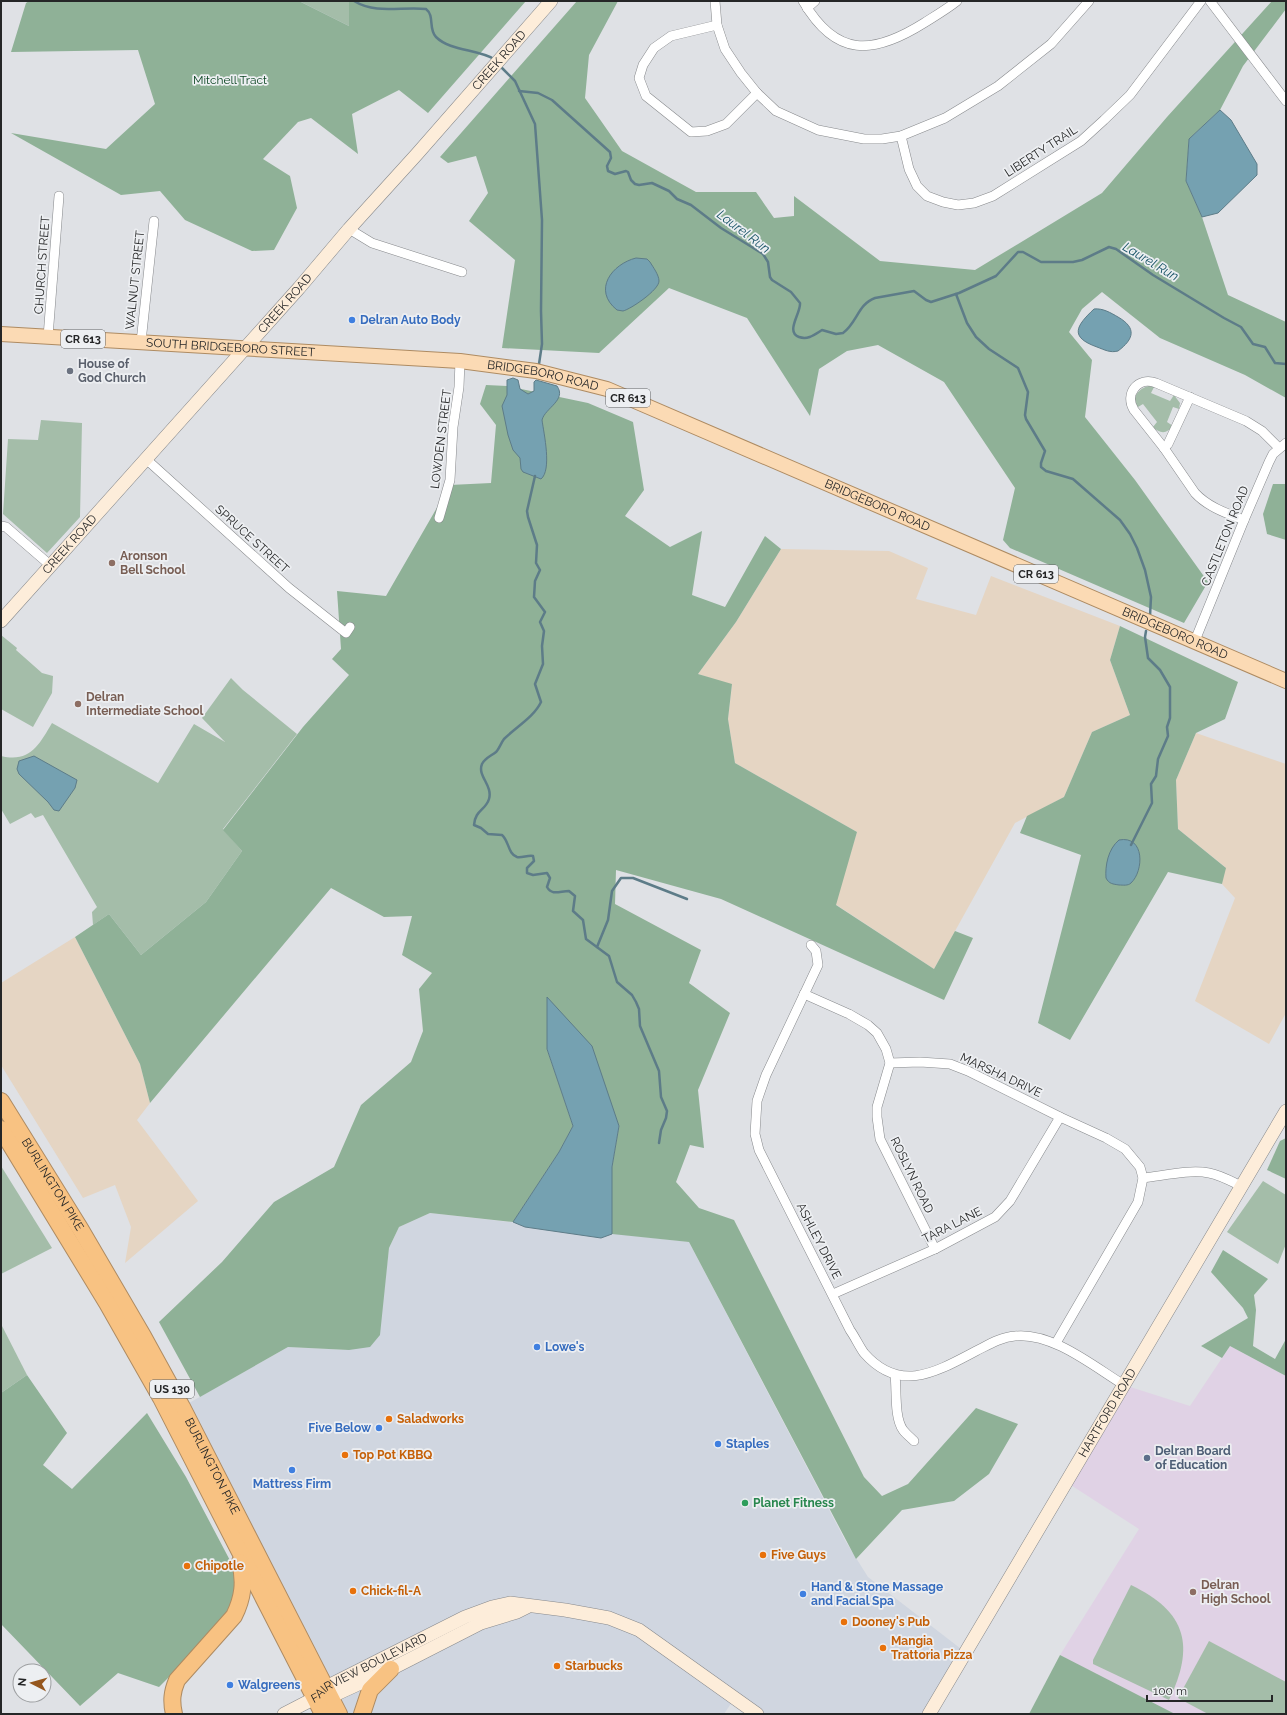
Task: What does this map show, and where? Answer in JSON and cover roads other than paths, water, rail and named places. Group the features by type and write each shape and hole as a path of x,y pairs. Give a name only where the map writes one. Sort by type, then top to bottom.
{"highway":[{"name":"BURLINGTON PIKE","path":"1,1101 81,1230 143,1336 182,1407 324,1694 323,1714"},
{"name":"BURLINGTON PIKE","path":"1,1129 107,1303 164,1404 236,1543 324,1694 339,1714"},
{"path":"174,1714 172,1690 177,1680 234,1616 240,1604 244,1590 243,1575 236,1543"},
{"path":"362,1714 370,1690 391,1670"}],"main road":[{"name":"CREEK ROAD","path":"1,621 299,288 349,229 551,1"},
{"name":"SOUTH BRIDGEBORO STREET","path":"1,334 460,361"},
{"name":"BRIDGEBORO ROAD","path":"460,361 536,371 607,389 1194,643 1286,681"},
{"name":"HARTFORD ROAD","path":"929,1714 1286,1111"},
{"name":"FAIRVIEW BOULEVARD","path":"324,1694 465,1617 492,1607 510,1604 565,1610 609,1618 639,1630 757,1714"},
{"name":"FAIRVIEW BOULEVARD","path":"324,1694 391,1670 481,1623 517,1612 528,1606"},
{"path":"284,1714 324,1694"}],"street":[{"path":"715,1 717,25 725,49 757,93 776,111 818,130 864,139 882,139 901,136 945,118 998,86 1051,44 1089,1"},
{"path":"815,1 805,5 826,32 842,42 861,46 880,44 898,38 957,1"},
{"name":"LIBERTY TRAIL","path":"901,136 910,169 917,186 927,196 958,206 974,203 993,196 1081,141 1104,120 1130,95 1201,1"},
{"path":"1210,1 1284,91 1286,101"},
{"path":"717,25 671,36 654,48 643,65 639,78 646,96 691,132 706,131 726,124 757,93"},
{"name":"CHURCH STREET","path":"48,336 59,196"},
{"name":"WALNUT STREET","path":"141,342 154,221"},
{"path":"349,229 372,243 462,272"},
{"name":"LOWDEN STREET","path":"439,518 450,480 453,428 459,386 460,361"},
{"path":"1244,520 1216,509 1201,498 1132,407 1132,391 1140,382 1148,380 1253,425 1283,445"},
{"path":"1164,448 1168,444 1190,397"},
{"name":"CASTLETON ROAD","path":"1194,643 1269,462 1283,445"},
{"name":"SPRUCE STREET","path":"146,458 289,588 348,630"},
{"path":"1,526 6,528 50,565"},
{"name":"ASHLEY DRIVE","path":"811,945 816,951 818,965 766,1075 757,1101 755,1134 759,1150 850,1330 864,1353 884,1371 895,1375 909,1377 924,1374 958,1361 999,1340 1015,1336 1038,1337 1056,1343 1124,1385"},
{"path":"804,994 849,1014 868,1025 877,1033 884,1045 890,1063"},
{"name":"MARSHA DRIVE","path":"890,1063 920,1062 950,1064 968,1071 1106,1138 1125,1149 1140,1167 1143,1178"},
{"name":"ROSLYN ROAD","path":"890,1063 878,1107 877,1117 880,1138 935,1249"},
{"name":"TARA LANE","path":"833,1294 935,1249 995,1217 1010,1201 1060,1116"},
{"path":"1056,1343 1138,1202 1143,1178 1202,1172 1225,1178 1241,1186"},
{"path":"895,1375 900,1424 903,1431 914,1441"}],"water":[{"path":"1220,110 1231,120 1257,164 1257,175 1218,213 1202,217 1186,181 1189,139"},
{"path":"636,258 647,259 650,262 658,276 658,285 650,294 632,307 623,311 617,310 610,302 606,294 608,279 619,266"},
{"path":"1094,309 1101,309 1110,312 1124,321 1131,329 1130,338 1118,351 1115,352 1097,347 1082,339 1079,335 1078,331 1080,326"},
{"path":"513,378 518,380 520,389 528,394 534,391 534,382 536,380 557,386 559,391 557,400 542,420 547,460 546,468 541,479 523,472 521,469 520,458 513,450 508,435 502,406 507,395 507,380"},
{"path":"34,756 77,780 75,788 59,811 54,810 48,802 19,774 17,769 19,761"},
{"path":"1119,840 1128,840 1134,843 1138,848 1140,855 1140,863 1135,878 1130,884 1127,885 1111,883 1106,878 1108,858 1112,848"},
{"path":"547,997 592,1046 619,1126 612,1167 612,1234 601,1238 525,1227 513,1222 559,1152 573,1126 547,1049"}],"waterway":[{"name":"Laurel Run","path":"354,1 372,8 426,9 430,15 432,30 436,37 442,42 480,53 494,59"},
{"path":"502,68 515,81 535,124 542,220 542,344 539,364"},
{"name":"Laurel Run","path":"519,91 538,93 552,100 610,152 611,158 607,166 608,171 615,174 626,171 635,184 639,185 652,183 669,191 677,199 691,205 721,228 763,254 768,262 770,277 772,280 791,292 800,303 793,327 795,335 799,337 808,337 822,330 836,334 843,333 852,324 861,309 869,301 875,298 914,291 931,302 959,293 996,276 1018,252 1023,252 1041,262 1073,262 1082,260 1109,247 1116,249 1153,275 1241,327 1253,344 1265,347 1275,363 1286,364"},
{"path":"956,294 967,323 976,337 989,349 1018,368 1028,392 1025,415 1026,419 1045,451 1041,467 1046,471 1073,479 1120,520 1130,534 1145,570 1151,597 1150,616"},
{"path":"535,476 527,511 537,545 536,563 540,570 535,581 534,597 545,612 540,622 544,631 542,646 543,664 535,684 541,702 534,712 504,739 496,752 483,762 481,768 482,773 490,794 488,803 476,816 474,825 481,828 488,834 502,835 512,853 517,857 533,856 534,861 527,868 527,873 533,875 547,873 550,878 547,887 549,890 554,892 569,891 575,896 573,911 583,920 586,939 609,956 617,982 632,995 639,1009 640,1026 659,1071 661,1097 667,1111 661,1130 659,1143"},
{"path":"1131,845 1152,803 1151,784 1156,776 1158,759 1168,736 1167,727 1170,718 1170,687 1160,670 1148,658 1145,637 1146,631"},
{"path":"597,947 608,920 612,891 621,878 633,878 687,899"}],"place":[{"name":"Delran Auto Body","path":"352,320"},
{"name":"House of God Church","path":"70,371"},
{"name":"Aronson Bell School","path":"112,563"},
{"name":"Delran Intermediate School","path":"78,704"},
{"name":"Lowe's","path":"537,1347"},
{"name":"Saladworks","path":"389,1419"},
{"name":"Five Below","path":"379,1428"},
{"name":"Staples","path":"718,1444"},
{"name":"Top Pot KBBQ","path":"345,1455"},
{"name":"Delran Board of Education","path":"1147,1458"},
{"name":"Mattress Firm","path":"292,1470"},
{"name":"Planet Fitness","path":"745,1503"},
{"name":"Five Guys","path":"763,1555"},
{"name":"Chipotle","path":"187,1566"},
{"name":"Chick-fil-A","path":"353,1591"},
{"name":"Delran High School","path":"1193,1592"},
{"name":"Hand & Stone Massage and Facial Spa","path":"803,1594"},
{"name":"Dooney's Pub","path":"844,1622"},
{"name":"Mangia Trattoria Pizza","path":"883,1648"},
{"name":"Starbucks","path":"557,1666"},
{"name":"Walgreens","path":"230,1685"}],"park label":[{"name":"Mitchell Tract","path":"230,80"}]}
